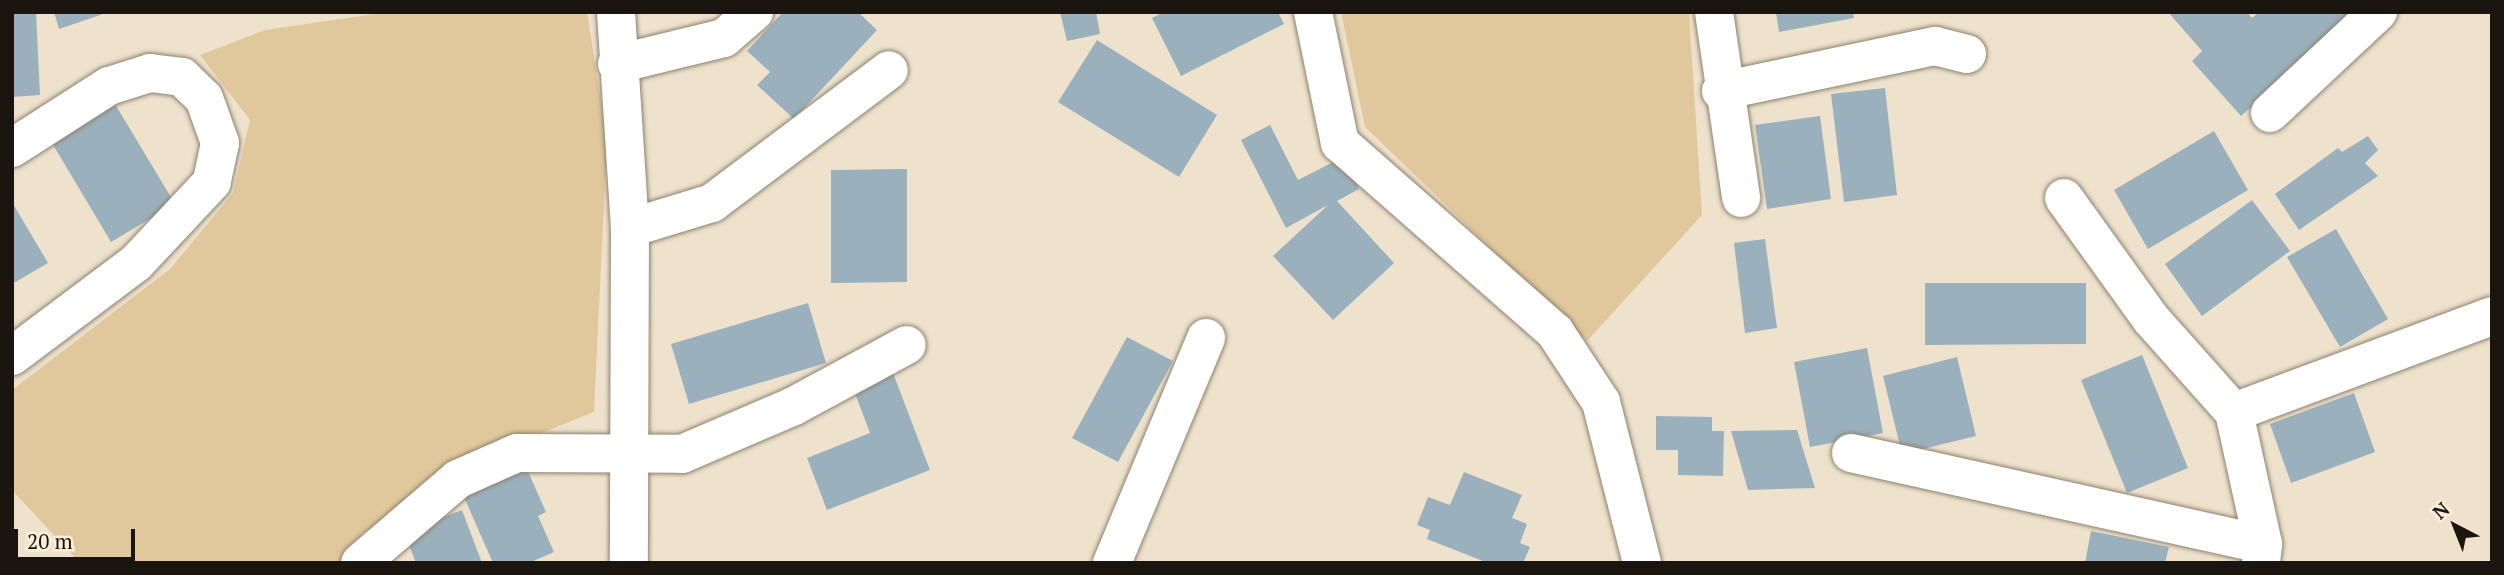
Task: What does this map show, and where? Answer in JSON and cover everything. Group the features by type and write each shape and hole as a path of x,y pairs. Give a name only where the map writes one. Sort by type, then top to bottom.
{"street":[{"path":"616,12 617,64 630,228 626,449 629,563"},
{"path":"617,64 724,38 754,12"},
{"path":"1313,12 1340,143 1555,332 1601,402 1642,563"},
{"path":"1714,12 1720,91 1741,198"},
{"path":"2270,113 2378,12"},
{"path":"1720,91 1935,46 1967,54"},
{"path":"630,228 712,203 889,70"},
{"path":"12,148 109,86 150,73 182,77 204,98 220,143 212,181 136,263 12,356"},
{"path":"1850,453 2262,553 2234,412 2151,319 2064,198"},
{"path":"2234,412 2492,316"},
{"path":"1112,563 1206,338"},
{"path":"360,563 458,479 516,453 626,449 682,454 794,406 907,345"}],"shaded area":[{"path":"388,12 587,12 607,141 594,412 469,462 361,535 339,563 80,563 12,490 12,390 170,269 233,193 250,120 200,55 265,30"},
{"path":"1341,12 1689,12 1702,215 1587,341 1365,127"}],"building":[{"path":"12,12 36,12 40,95 12,97"},
{"path":"54,12 106,12 106,13 59,29"},
{"path":"783,12 858,12 877,30 794,119 757,85 770,72 747,51"},
{"path":"1060,12 1096,12 1100,34 1067,41"},
{"path":"1164,12 1278,12 1284,24 1181,76 1152,18"},
{"path":"1776,12 1853,12 1854,18 1779,32"},
{"path":"2168,12 2247,12 2252,18 2259,12 2359,12 2241,116 2192,61 2202,51"},
{"path":"1097,40 1217,115 1179,177 1058,102"},
{"path":"1885,88 1897,195 1844,202 1831,94"},
{"path":"115,104 175,204 111,242 52,143"},
{"path":"1820,116 1831,199 1767,209 1755,125"},
{"path":"1270,125 1298,180 1343,157 1359,189 1337,201 1394,263 1333,320 1273,256 1328,205 1286,228 1241,140"},
{"path":"2214,131 2248,190 2148,249 2114,190"},
{"path":"2368,136 2378,150 2365,163 2378,176 2299,230 2275,194 2338,148 2342,152"},
{"path":"907,169 907,282 831,283 831,170"},
{"path":"2252,200 2290,251 2202,316 2165,264"},
{"path":"12,202 48,263 12,284"},
{"path":"2336,229 2388,319 2340,347 2287,257"},
{"path":"1765,239 1777,328 1745,333 1734,243"},
{"path":"1925,283 2086,283 2086,344 1925,345"},
{"path":"808,303 826,363 689,404 671,344"},
{"path":"1127,337 1173,361 1118,462 1072,438"},
{"path":"1867,348 1883,433 1810,447 1794,362"},
{"path":"2142,355 2188,468 2127,493 2081,380"},
{"path":"1957,357 1976,436 1902,454 1883,376"},
{"path":"893,373 930,470 827,510 807,458 870,433 853,388"},
{"path":"2354,393 2375,452 2291,483 2270,424"},
{"path":"1656,416 1712,417 1712,431 1724,431 1723,476 1678,475 1678,450 1656,450"},
{"path":"1797,430 1815,488 1748,490 1731,431"},
{"path":"523,460 546,512 538,516 554,552 529,563 493,563 460,488"},
{"path":"1464,472 1522,495 1512,518 1527,524 1520,543 1530,547 1523,563 1488,563 1427,539 1430,530 1417,525 1428,497 1450,505"},
{"path":"462,510 482,563 416,563 404,532"},
{"path":"2091,531 2169,547 2165,563 2085,563"}]}
